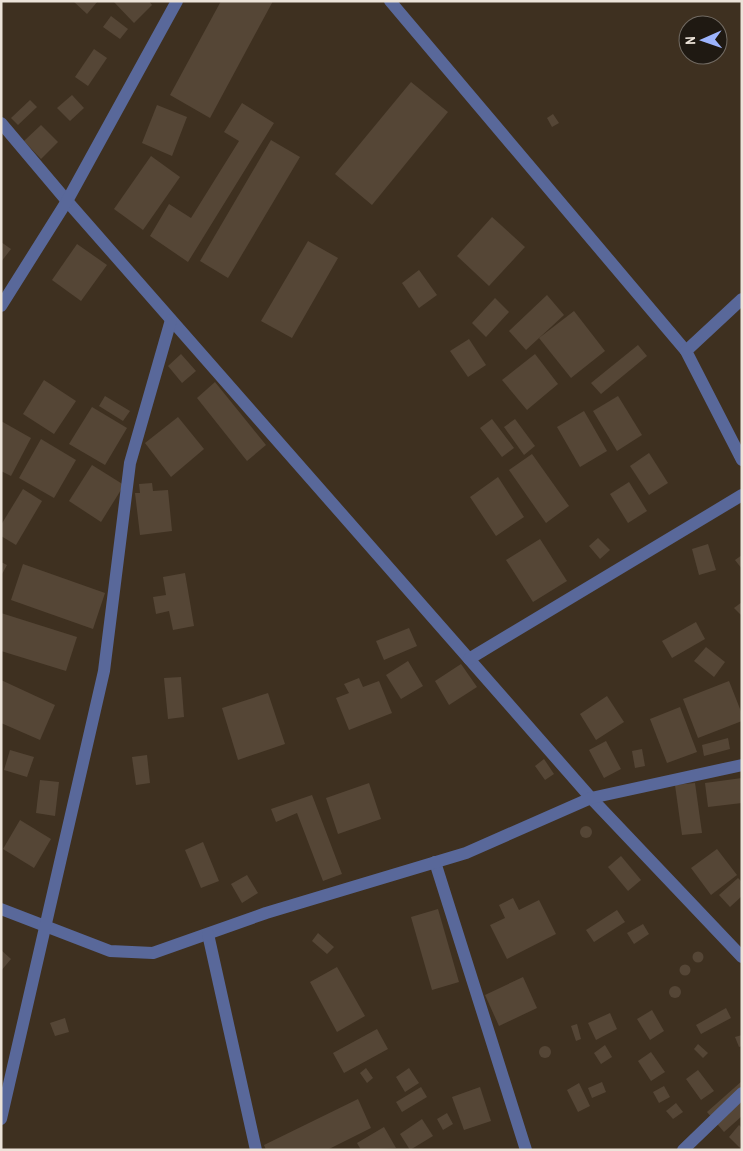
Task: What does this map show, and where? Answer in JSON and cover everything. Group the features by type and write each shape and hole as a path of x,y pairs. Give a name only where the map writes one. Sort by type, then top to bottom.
{"street":[{"path":"1,306 67,201 177,1"},
{"path":"390,1 686,351 742,460"},
{"path":"1,123 171,320 591,798 742,957"},
{"path":"686,351 742,299"},
{"path":"1,1120 47,927 104,671 130,463 171,320"},
{"path":"469,659 742,495"},
{"path":"1,909 110,951 154,953 266,913 466,853 591,798 742,765"},
{"path":"434,862 526,1150"},
{"path":"208,934 256,1150"},
{"path":"683,1150 742,1093"}],"building":[{"path":"73,1 98,1 87,14"},
{"path":"113,1 149,1 152,5 134,23"},
{"path":"221,1 273,1 210,118 170,95"},
{"path":"111,16 128,29 120,39 103,27"},
{"path":"94,49 107,58 88,86 75,77"},
{"path":"411,82 448,112 372,205 335,174"},
{"path":"72,95 84,108 70,121 57,108"},
{"path":"30,100 37,107 18,125 11,118"},
{"path":"242,103 274,123 188,262 150,236 169,204 191,218 239,141 224,132"},
{"path":"157,105 187,117 172,156 142,143"},
{"path":"553,114 559,123 552,127 547,118"},
{"path":"41,125 58,142 41,159 24,141"},
{"path":"271,140 300,157 228,278 200,261"},
{"path":"151,156 180,177 143,230 114,209"},
{"path":"492,217 525,247 489,286 457,256"},
{"path":"308,241 338,258 292,338 261,321"},
{"path":"1,242 11,249 1,262"},
{"path":"77,244 107,265 81,301 52,280"},
{"path":"419,270 437,295 419,308 402,283"},
{"path":"547,295 564,315 526,350 509,331"},
{"path":"495,298 509,312 486,337 472,323"},
{"path":"574,311 605,351 571,378 539,338"},
{"path":"469,339 486,365 468,377 450,351"},
{"path":"638,345 647,356 601,394 591,383"},
{"path":"181,354 196,371 182,383 168,366"},
{"path":"535,354 558,384 527,410 502,380"},
{"path":"44,380 76,401 54,434 23,414"},
{"path":"215,382 266,445 247,461 197,398"},
{"path":"105,396 130,411 123,421 99,406"},
{"path":"618,396 642,435 617,451 593,411"},
{"path":"92,407 127,428 105,465 69,444"},
{"path":"584,411 607,451 580,467 557,427"},
{"path":"178,417 204,449 171,477 145,443"},
{"path":"492,419 514,448 502,457 480,428"},
{"path":"515,419 535,446 524,455 504,427"},
{"path":"1,421 31,438 11,476 1,471"},
{"path":"41,439 76,460 54,498 19,478"},
{"path":"649,453 668,483 649,495 630,466"},
{"path":"532,454 569,506 546,523 509,470"},
{"path":"92,465 124,485 101,522 69,501"},
{"path":"498,477 524,517 496,536 470,497"},
{"path":"629,482 647,511 628,523 610,494"},
{"path":"152,483 153,491 168,490 172,531 140,535 135,493 140,493 139,484"},
{"path":"23,489 42,501 16,545 1,536 1,525"},
{"path":"598,538 610,550 600,559 589,546"},
{"path":"540,539 567,581 533,602 506,560"},
{"path":"708,544 716,570 699,575 692,549"},
{"path":"742,555 742,569 735,560"},
{"path":"1,562 7,565 1,576"},
{"path":"23,564 105,593 93,629 11,600"},
{"path":"185,573 194,626 173,630 169,611 156,614 153,597 166,595 163,577"},
{"path":"742,602 742,616 734,608"},
{"path":"1,613 77,637 66,671 1,651"},
{"path":"696,622 705,639 672,658 662,641"},
{"path":"409,628 417,646 384,660 376,641"},
{"path":"706,647 725,662 714,677 694,661"},
{"path":"408,661 423,686 401,699 386,675"},
{"path":"461,664 477,687 449,705 435,681"},
{"path":"181,677 184,717 168,719 164,678"},
{"path":"359,678 363,687 379,681 392,713 349,730 336,698 349,693 344,684"},
{"path":"1,680 55,705 40,740 1,723"},
{"path":"729,681 742,714 742,721 698,738 683,699"},
{"path":"268,693 285,744 238,760 222,708"},
{"path":"607,696 624,722 596,740 580,714"},
{"path":"680,707 697,752 667,763 650,719"},
{"path":"728,738 730,749 704,756 702,745"},
{"path":"606,741 621,769 604,778 589,750"},
{"path":"642,749 645,766 635,768 632,751"},
{"path":"10,750 34,757 27,777 4,770"},
{"path":"147,755 150,783 136,785 132,757"},
{"path":"544,759 554,774 545,780 535,766"},
{"path":"742,778 742,803 708,807 705,783"},
{"path":"40,780 59,782 55,816 36,813"},
{"path":"369,783 381,819 338,834 326,798"},
{"path":"695,783 702,833 682,835 675,785"},
{"path":"312,795 342,874 323,881 297,813 276,822 271,809"},
{"path":"20,820 51,839 34,868 3,849"},
{"path":"586,826 592,832 586,838 580,832"},
{"path":"203,842 219,881 201,888 185,850"},
{"path":"717,849 737,875 711,895 691,868"},
{"path":"621,856 641,880 628,891 608,867"},
{"path":"247,875 258,893 242,903 231,884"},
{"path":"738,878 742,882 742,896 730,907 719,895"},
{"path":"513,898 519,910 539,900 556,934 507,959 490,925 505,918 499,905"},
{"path":"438,909 459,982 432,990 411,917"},
{"path":"617,910 625,922 594,942 586,930"},
{"path":"643,924 649,934 634,944 627,933"},
{"path":"318,933 334,947 327,954 312,941"},
{"path":"1,950 11,959 1,971"},
{"path":"698,951 704,957 698,963 692,957"},
{"path":"685,964 691,970 685,976 679,970"},
{"path":"337,967 365,1016 337,1032 310,982"},
{"path":"523,977 537,1008 499,1026 485,995"},
{"path":"675,986 681,992 675,998 669,992"},
{"path":"726,1008 731,1018 701,1034 696,1025"},
{"path":"652,1010 664,1031 650,1040 637,1019"},
{"path":"610,1013 617,1029 596,1040 588,1023"},
{"path":"65,1018 69,1032 55,1036 50,1023"},
{"path":"577,1024 581,1039 576,1041 571,1026"},
{"path":"377,1029 388,1049 344,1073 333,1053"},
{"path":"742,1035 742,1046 739,1047 735,1037"},
{"path":"698,1044 708,1053 703,1058 694,1049"},
{"path":"605,1045 612,1057 601,1064 594,1053"},
{"path":"545,1046 551,1052 545,1058 539,1052"},
{"path":"651,1052 665,1072 651,1081 638,1061"},
{"path":"366,1068 373,1078 367,1083 360,1073"},
{"path":"409,1068 419,1083 405,1092 396,1077"},
{"path":"698,1070 714,1091 701,1100 686,1079"},
{"path":"742,1081 742,1116 724,1132 707,1112"},
{"path":"602,1082 606,1092 592,1098 588,1088"},
{"path":"579,1083 590,1106 578,1112 567,1090"},
{"path":"664,1086 670,1097 659,1103 653,1092"},
{"path":"421,1087 427,1097 402,1112 396,1102"},
{"path":"480,1087 491,1121 464,1130 452,1097"},
{"path":"358,1099 371,1128 327,1150 266,1150 264,1145"},
{"path":"676,1103 683,1112 673,1119 666,1111"},
{"path":"447,1113 453,1124 443,1130 437,1119"},
{"path":"422,1119 433,1136 410,1150 400,1134"},
{"path":"739,1125 742,1128 740,1148 729,1137"},
{"path":"384,1127 396,1148 361,1150 357,1143"}]}
